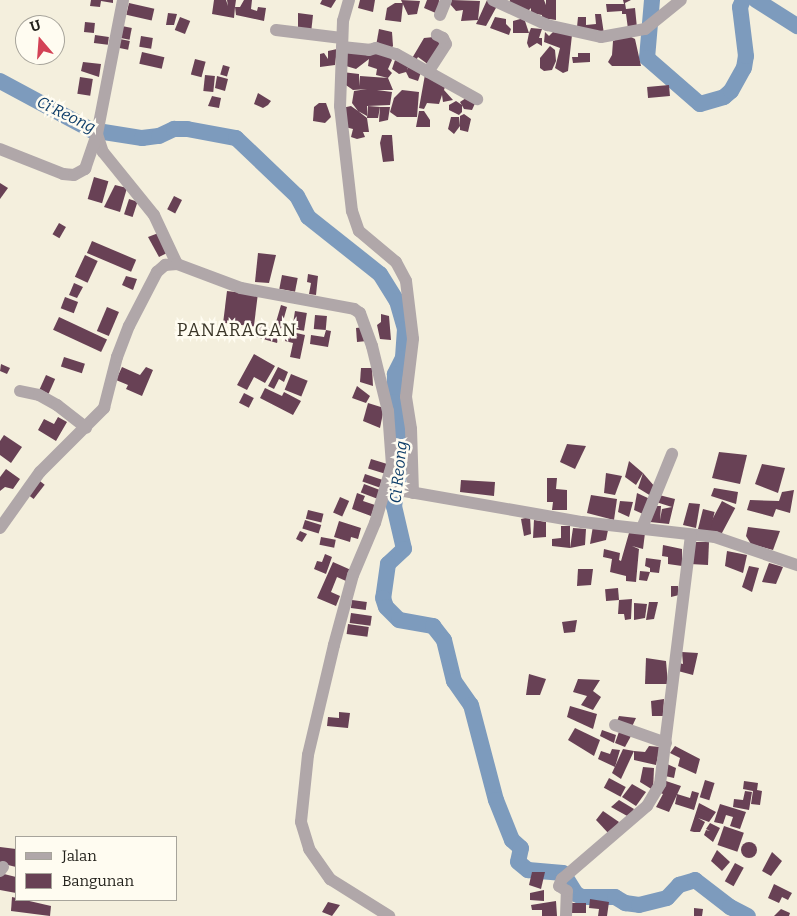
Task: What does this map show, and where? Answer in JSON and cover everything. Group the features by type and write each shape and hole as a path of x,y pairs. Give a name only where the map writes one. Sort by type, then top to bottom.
{"street":[{"path":"0,149 63,174 74,175 85,169 89,162 98,128 123,0"},
{"path":"349,0 343,21 342,128 355,225 396,262 406,281 413,339 406,397 411,429 411,492"},
{"path":"440,15 446,0"},
{"path":"493,0 547,25 583,36 608,37 645,29 659,21 681,0"},
{"path":"276,30 342,42 369,50 376,48 428,72 477,99"},
{"path":"428,72 446,44 443,38 436,35"},
{"path":"98,128 103,152 154,215 177,264"},
{"path":"0,528 40,472 104,408 117,357 157,272 165,265 177,264 240,288 354,309 360,313 372,346 388,411 392,450 391,488 353,575 336,636 308,755 300,822 309,849 330,879 389,916"},
{"path":"20,391 39,394 86,428"},
{"path":"642,528 672,454"},
{"path":"391,488 548,516 736,542 787,564 797,565"},
{"path":"566,916 567,891 560,886 564,875 647,806 660,784 691,535"},
{"path":"615,726 666,743"}],"building":[{"path":"91,0 113,0 113,3 101,1 100,7 90,6"},
{"path":"214,0 226,0 228,6 227,0 236,0 234,18 212,14"},
{"path":"244,0 252,0 251,9 257,11 258,7 266,8 264,21 236,15 235,7 240,7"},
{"path":"322,0 336,0 331,8 320,4"},
{"path":"360,0 375,0 373,12 358,8"},
{"path":"401,0 420,1 417,14 408,15"},
{"path":"427,0 439,0 438,14 424,8"},
{"path":"452,0 480,1 478,20 461,21 463,10 456,11 450,4"},
{"path":"487,0 497,6 486,26 476,24"},
{"path":"510,0 544,0 546,5 546,0 556,0 556,20 542,18 542,15 531,13 531,8 527,12 509,4"},
{"path":"623,0 631,0 625,3 626,9 635,8 637,28 628,29 626,14 622,14 622,11 607,12 606,4 624,4"},
{"path":"129,3 154,9 152,21 126,15"},
{"path":"395,3 403,3 401,22 385,20 387,8"},
{"path":"168,13 177,14 174,25 166,25"},
{"path":"298,13 313,15 311,33 298,32"},
{"path":"595,14 601,14 604,34 577,27 578,17 586,17 586,25 596,24"},
{"path":"180,17 190,21 185,34 175,30"},
{"path":"495,17 506,19 506,24 511,29 509,35 490,28"},
{"path":"524,18 529,33 513,33 513,21"},
{"path":"85,22 95,23 94,33 84,32"},
{"path":"122,26 132,28 130,40 120,38"},
{"path":"531,28 542,29 539,38 542,38 542,46 537,43 529,48 527,43"},
{"path":"379,29 392,32 393,46 390,50 376,46"},
{"path":"545,32 549,36 553,32 572,35 568,71 563,73 555,68 560,48 544,42"},
{"path":"95,35 109,37 108,45 94,43"},
{"path":"627,35 635,39 641,66 612,66 608,62 612,55 613,41"},
{"path":"141,36 153,38 151,49 139,47"},
{"path":"434,37 443,42 429,65 418,57 415,62 411,60 424,38"},
{"path":"120,39 130,41 128,50 118,48"},
{"path":"550,46 555,50 556,61 552,70 544,71 540,68 540,58"},
{"path":"337,49 335,65 320,67 320,54 324,53 328,59 328,51"},
{"path":"345,49 387,54 392,60 388,69 392,73 388,78 376,75 377,69 368,66 369,59 356,69 346,66"},
{"path":"398,51 411,60 407,70 411,63 423,66 418,81 409,78 406,72 399,74 392,69"},
{"path":"142,52 164,57 162,69 139,64"},
{"path":"578,53 590,53 590,62 573,63 572,57 578,57"},
{"path":"195,59 206,62 201,77 191,74"},
{"path":"83,62 101,64 99,77 81,71"},
{"path":"223,65 230,67 227,77 220,75"},
{"path":"426,69 448,77 444,90 453,100 443,102 442,95 439,104 427,103 424,109 419,108"},
{"path":"342,72 359,74 359,86 360,76 388,78 393,90 377,90 392,92 390,105 367,106 367,116 358,111 352,103 354,91 367,89 353,90 343,83"},
{"path":"205,75 215,76 213,92 203,91"},
{"path":"217,76 228,79 225,91 215,88"},
{"path":"80,77 93,79 90,96 77,94"},
{"path":"669,85 670,96 648,98 647,87"},
{"path":"402,90 419,92 417,117 397,117 390,112 394,98"},
{"path":"258,93 271,101 263,108 254,104"},
{"path":"212,96 221,98 219,108 208,106"},
{"path":"466,98 477,99 472,110 464,109 460,102"},
{"path":"456,101 462,105 462,112 459,115 449,110 449,105"},
{"path":"319,103 326,103 331,117 325,123 313,121 314,107"},
{"path":"351,106 367,118 369,132 363,132 365,137 357,139 351,137 353,129 345,127 342,108"},
{"path":"368,106 380,107 378,118 367,118"},
{"path":"380,107 390,107 388,120 379,122"},
{"path":"419,111 424,111 430,120 430,127 416,127"},
{"path":"464,114 471,119 468,132 460,130 460,116"},
{"path":"451,117 459,117 460,126 454,134 448,129"},
{"path":"382,135 392,135 394,161 383,162 380,143"},
{"path":"94,177 108,181 102,203 88,199"},
{"path":"0,183 8,188 0,199"},
{"path":"115,185 127,188 120,212 104,207"},
{"path":"174,196 182,200 175,213 167,209"},
{"path":"129,199 138,202 133,217 124,214"},
{"path":"59,223 66,227 59,238 52,234"},
{"path":"161,232 169,252 159,257 148,237"},
{"path":"92,241 136,260 131,272 87,253"},
{"path":"258,253 276,255 269,283 255,282"},
{"path":"85,255 98,261 88,283 75,277"},
{"path":"308,274 318,276 316,295 309,294 311,283 307,282"},
{"path":"282,275 298,278 295,292 279,289"},
{"path":"126,276 137,279 133,290 122,285"},
{"path":"74,283 83,287 77,298 69,295"},
{"path":"227,291 258,295 254,327 223,323"},
{"path":"65,297 78,302 74,313 61,308"},
{"path":"281,305 287,307 277,343 256,337 259,325 274,329"},
{"path":"107,307 119,312 109,336 97,331"},
{"path":"295,311 307,313 304,331 292,329"},
{"path":"381,314 389,316 391,340 380,339 377,325 381,322"},
{"path":"315,315 327,316 326,330 314,329"},
{"path":"59,317 107,339 101,352 53,330"},
{"path":"364,327 367,341 357,342 356,328"},
{"path":"326,330 331,331 328,347 310,344 311,335 324,337"},
{"path":"288,331 305,335 300,359 290,357 293,343 285,341"},
{"path":"254,354 275,366 265,383 254,377 247,390 237,385"},
{"path":"64,357 85,364 82,373 61,367"},
{"path":"1,364 10,368 7,374 0,371"},
{"path":"122,367 140,375 146,367 153,370 142,396 126,389 128,385 116,380"},
{"path":"278,367 288,372 284,382 279,379 274,389 268,386"},
{"path":"361,368 372,368 373,386 360,382"},
{"path":"291,374 308,381 301,397 285,390"},
{"path":"46,375 55,379 49,394 39,390"},
{"path":"357,386 370,396 366,403 352,398"},
{"path":"265,388 282,396 284,392 301,401 293,415 260,398"},
{"path":"244,393 254,398 249,408 239,403"},
{"path":"368,403 384,408 380,428 363,421"},
{"path":"58,417 67,422 56,441 38,430 44,419 54,424"},
{"path":"4,435 22,447 11,463 0,455 0,441"},
{"path":"567,444 586,446 575,469 560,462"},
{"path":"719,452 747,455 740,484 712,478"},
{"path":"371,459 387,464 384,474 368,469"},
{"path":"629,461 643,473 636,485 625,477"},
{"path":"762,464 785,468 778,493 755,484"},
{"path":"6,469 20,479 13,489 5,487 0,491 0,477"},
{"path":"606,473 622,476 615,495 604,493"},
{"path":"643,473 655,487 651,496 638,488"},
{"path":"365,474 382,480 379,487 362,482"},
{"path":"36,478 45,485 34,499 25,492"},
{"path":"547,478 557,478 556,489 567,490 567,510 552,510 553,502 547,502"},
{"path":"461,480 495,482 494,496 460,492"},
{"path":"364,484 380,490 377,498 361,492"},
{"path":"714,488 738,492 736,504 711,496"},
{"path":"794,490 790,513 776,509 773,517 747,510 750,500 779,501 782,492"},
{"path":"357,493 365,496 363,501 375,505 371,516 352,509"},
{"path":"637,493 650,499 643,514 634,510"},
{"path":"591,495 617,499 614,520 587,513"},
{"path":"659,495 675,499 669,524 650,522 655,506 661,506 660,520 662,509 672,507 656,502"},
{"path":"340,497 349,501 342,517 333,513"},
{"path":"620,501 633,502 629,517 618,512"},
{"path":"722,501 735,508 720,536 707,529"},
{"path":"689,503 700,504 696,528 683,525"},
{"path":"703,509 715,512 710,532 698,529"},
{"path":"308,510 324,514 321,523 306,519"},
{"path":"530,517 531,534 524,536 521,519"},
{"path":"305,520 321,525 319,534 302,529"},
{"path":"534,520 546,522 546,537 533,538"},
{"path":"339,521 361,528 358,539 351,537 350,542 334,537"},
{"path":"561,526 570,526 570,548 552,546 552,539 561,538"},
{"path":"593,526 608,530 606,540 590,544"},
{"path":"748,527 780,531 773,550 751,544 746,536"},
{"path":"573,528 586,529 585,545 570,548"},
{"path":"300,531 307,534 302,542 296,539"},
{"path":"629,533 645,533 643,549 632,546 639,549 636,582 626,581 626,576 610,572 612,559 603,557 604,549 620,553 619,560 621,561"},
{"path":"321,537 336,540 334,548 319,545"},
{"path":"695,542 709,542 708,565 690,564"},
{"path":"663,545 682,549 682,566 668,564 668,557 662,556"},
{"path":"727,551 747,555 743,573 725,566"},
{"path":"325,554 332,557 326,574 314,569 317,561 322,562"},
{"path":"646,558 661,560 659,573 650,572 650,568 645,566"},
{"path":"333,562 351,570 346,581 337,577 331,592 340,596 336,606 317,598"},
{"path":"769,563 783,567 776,584 762,582"},
{"path":"749,566 759,568 752,592 742,587"},
{"path":"578,569 593,569 591,585 577,586"},
{"path":"640,571 650,572 647,581 639,580"},
{"path":"671,586 678,586 679,595 671,597"},
{"path":"618,588 619,600 606,601 605,589"},
{"path":"632,599 631,619 625,620 624,614 618,614 619,600"},
{"path":"352,600 367,602 366,610 351,608"},
{"path":"649,602 658,602 654,619 646,620"},
{"path":"634,603 647,604 645,618 634,620"},
{"path":"351,613 372,616 370,626 350,623"},
{"path":"577,620 575,632 564,633 562,622"},
{"path":"348,624 369,627 367,637 347,634"},
{"path":"682,652 698,653 693,675 678,671 679,663 683,664"},
{"path":"646,658 666,661 668,684 645,684"},
{"path":"529,674 546,679 540,695 526,695"},
{"path":"578,679 600,680 593,691 601,697 593,710 581,705 587,696 573,692"},
{"path":"664,699 663,716 652,716 651,701"},
{"path":"570,706 597,714 593,729 567,717"},
{"path":"339,712 350,713 348,728 327,726 328,717 339,718"},
{"path":"619,716 636,718 630,731 616,724"},
{"path":"575,728 600,740 594,756 568,740"},
{"path":"620,729 631,736 625,747 615,743"},
{"path":"602,730 616,735 614,743 600,736"},
{"path":"649,746 660,747 656,765 634,760 634,751 645,752"},
{"path":"675,746 700,759 696,774 678,766 680,758 670,753"},
{"path":"612,749 620,750 615,767 598,759 601,751 610,754"},
{"path":"623,749 634,751 621,779 612,773"},
{"path":"667,764 676,768 674,778 665,776"},
{"path":"643,767 654,768 653,790 640,782"},
{"path":"609,778 626,787 621,797 604,788"},
{"path":"663,780 681,786 669,812 656,807 663,794 658,792"},
{"path":"705,780 715,783 709,800 700,797"},
{"path":"744,781 758,783 757,790 762,791 760,805 751,804 753,791 743,789"},
{"path":"632,784 646,792 636,806 622,797"},
{"path":"692,791 699,793 694,810 675,804 677,794 690,798"},
{"path":"745,791 752,792 749,810 733,807 734,799 743,800"},
{"path":"619,800 634,809 629,817 611,807"},
{"path":"699,803 716,812 709,822 698,818 705,822 700,832 694,832 690,831"},
{"path":"720,804 746,812 740,829 730,826 733,817 726,815 723,824 714,822"},
{"path":"603,811 619,822 610,835 596,820"},
{"path":"710,823 720,828 713,842 704,835 706,830 710,831 706,829"},
{"path":"724,826 744,833 737,852 717,845"},
{"path":"749,842 755,844 757,850 755,856 749,858 743,856 741,850 743,844"},
{"path":"0,847 15,849 15,867 0,863"},
{"path":"717,850 730,862 722,871 711,861"},
{"path":"772,852 782,861 771,876 762,871"},
{"path":"735,863 744,868 734,886 725,881"},
{"path":"532,872 545,872 541,889 529,885"},
{"path":"0,873 15,877 15,893 0,890"},
{"path":"774,884 792,893 788,900 782,897 779,903 768,898"},
{"path":"544,890 544,901 530,900 530,893"},
{"path":"12,897 15,898 15,901 29,901 51,906 50,916 11,911"},
{"path":"590,899 609,902 607,916 598,916 599,909 589,908"},
{"path":"556,901 557,916 542,916 542,910 532,910 531,905"},
{"path":"328,902 340,905 332,916 322,912"},
{"path":"568,903 586,903 586,913 568,913"},
{"path":"694,908 703,909 702,916 694,916"},
{"path":"781,909 790,913 789,916 774,916"}],"waterway":[{"path":"652,0 647,58 700,104 724,97 731,91 744,68 746,56 740,7 743,0"},
{"path":"756,0 797,26"},
{"name":"Ci Reong","path":"0,81 91,130 142,138 159,136 174,129 187,129 236,138 297,196 308,217 380,274 397,301 405,329 403,358 395,374 394,402 402,426 404,447 394,506 404,549 388,564 383,598 386,607 399,620 433,626 444,640 454,681 471,705 496,800 512,840 521,848 518,862 528,870 563,873 576,894 582,897 615,897 625,903 639,905 667,898 679,885 695,880 730,907 748,916"}],"district":[{"name":"PANARAGAN","path":"237,330"}]}
